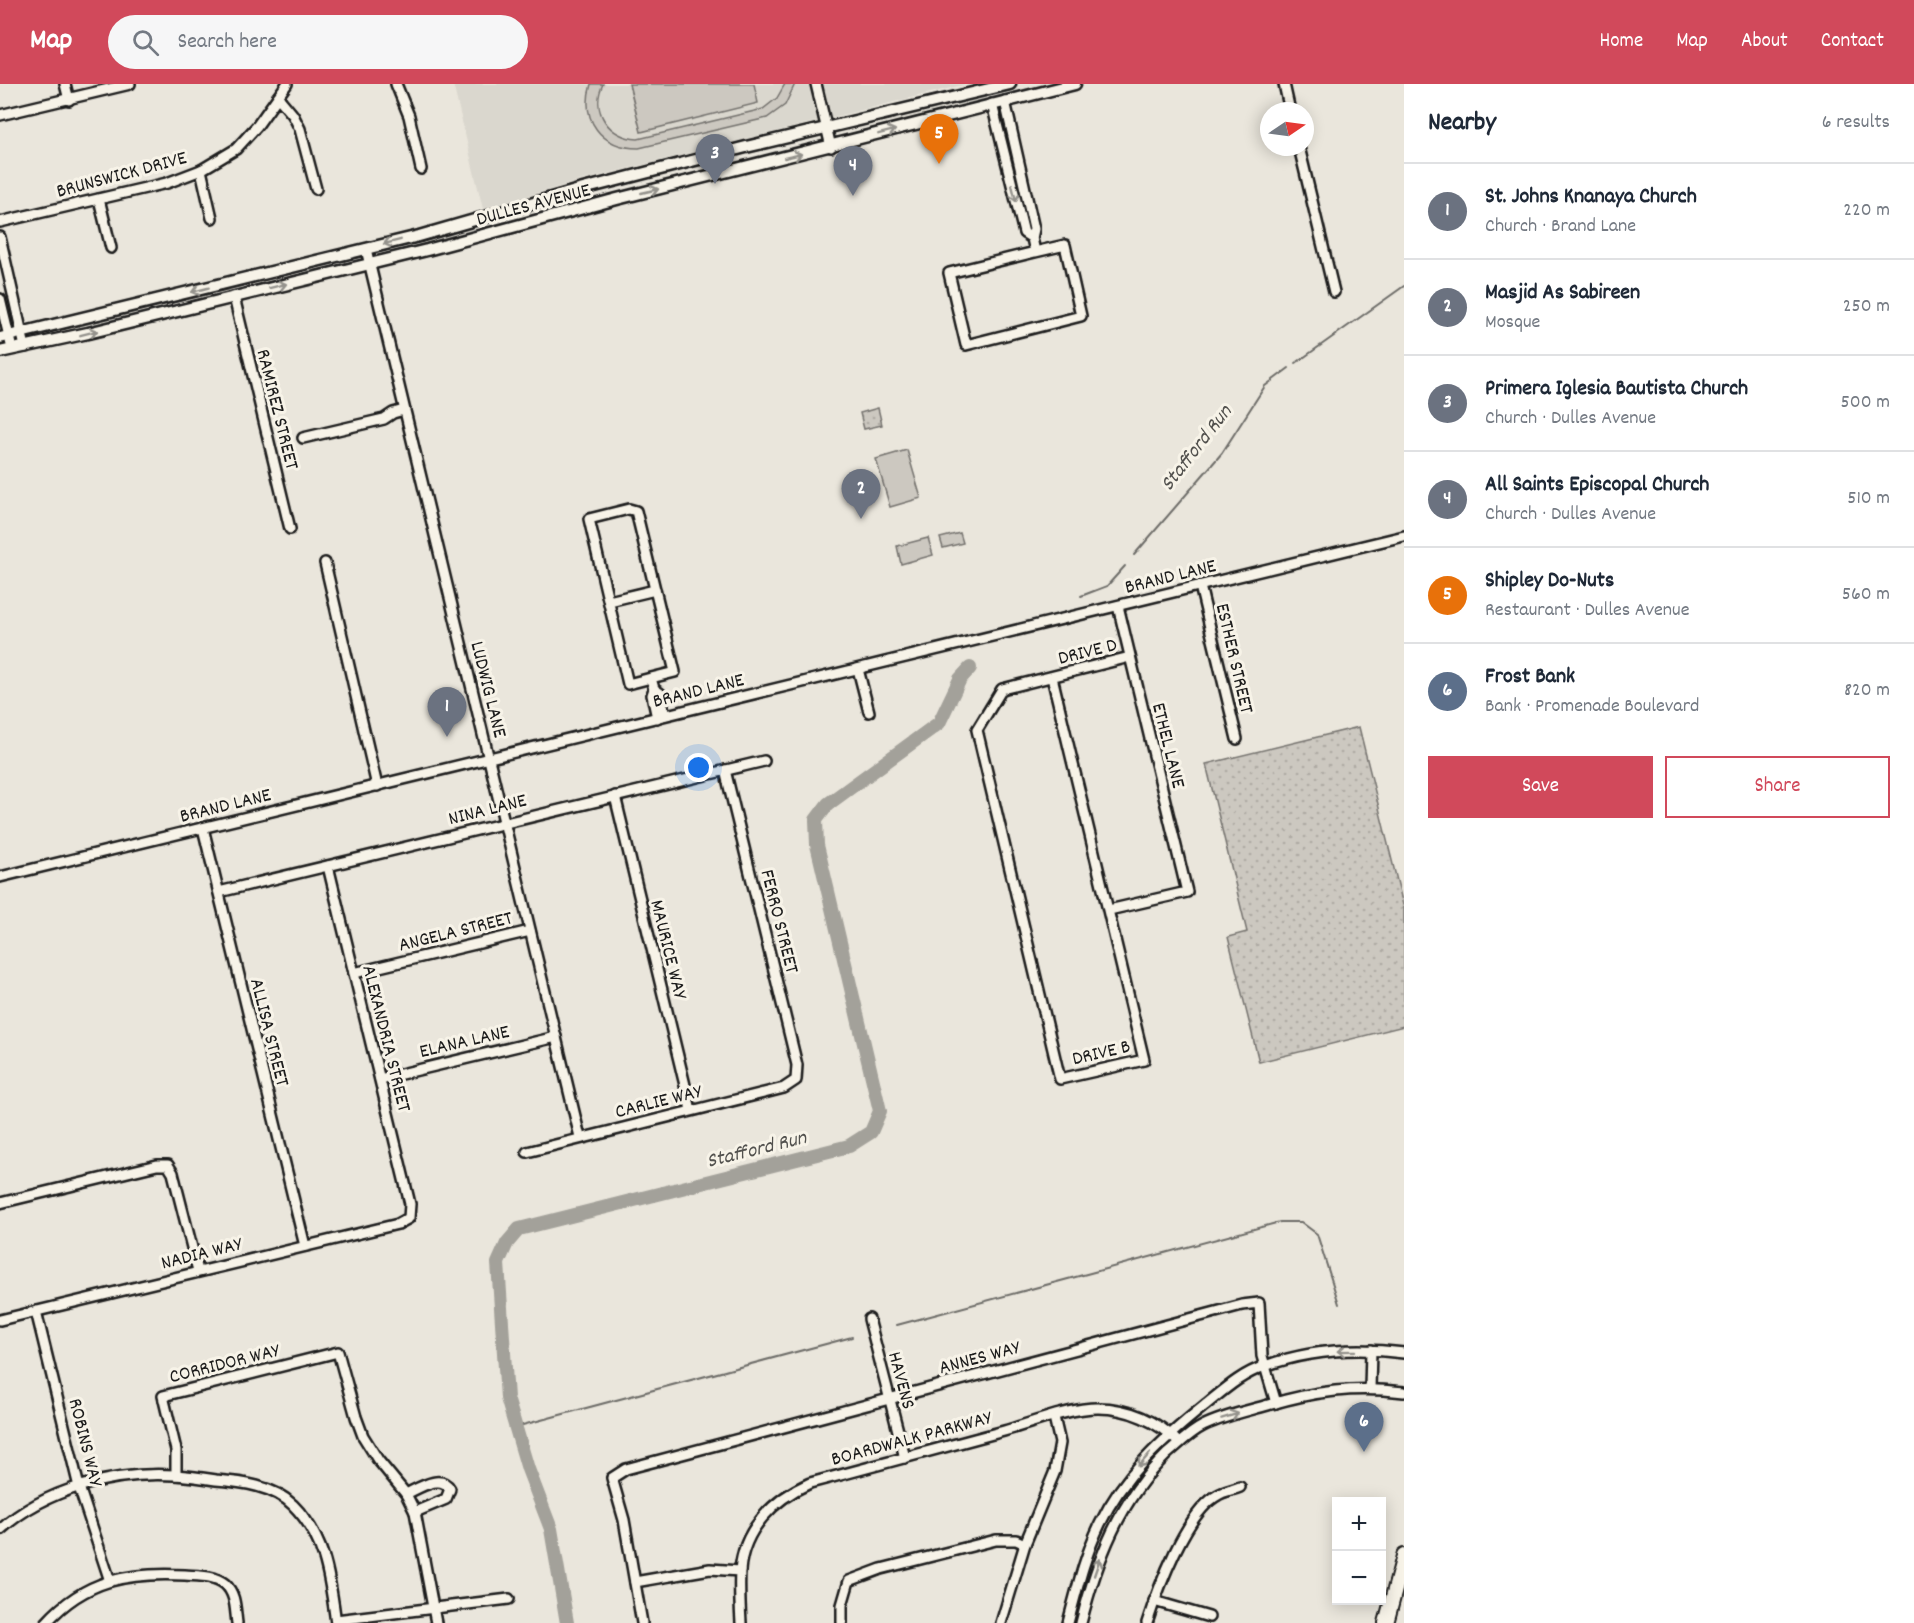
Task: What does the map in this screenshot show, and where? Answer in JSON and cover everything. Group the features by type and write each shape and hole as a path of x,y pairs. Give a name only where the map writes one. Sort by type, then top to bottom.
{"highway":[{"path":"1386,1623 1404,1556"}],"main road":[{"name":"DULLES AVENUE","path":"4,337 172,298 454,227 579,190 1010,84"},
{"name":"DULLES AVENUE","path":"0,352 234,297 1075,84"},
{"path":"172,298 175,311"}],"street":[{"path":"65,84 69,100"},
{"path":"0,115 130,84"},
{"name":"BRUNSWICK DRIVE","path":"0,222 167,183 201,170 236,149 257,126 287,84"},
{"path":"396,84 409,116 421,169"},
{"path":"816,84 831,147"},
{"path":"1284,84 1288,102"},
{"path":"278,98 293,115 300,129 316,189"},
{"path":"1005,101 1034,229 1032,238 1035,252"},
{"path":"992,104 1024,233 1032,238"},
{"path":"1301,156 1334,292"},
{"path":"201,170 212,218"},
{"path":"99,199 111,248"},
{"path":"0,237 25,347"},
{"path":"1065,245 1081,316 966,345 950,273 1035,252 1065,245"},
{"name":"LUDWIG LANE","path":"366,249 580,1137"},
{"name":"RAMIREZ STREET","path":"234,297 290,530"},
{"path":"0,299 4,337 12,349"},
{"path":"303,438 384,419 404,410"},
{"path":"629,509 636,511 655,590 675,672 628,684 589,519 629,509"},
{"name":"BRAND LANE","path":"0,877 1404,536"},
{"path":"326,562 377,786"},
{"name":"ESTHER STREET","path":"1200,586 1237,739"},
{"path":"609,601 655,590"},
{"name":"ETHEL LANE","path":"1109,910 1187,892 1118,606"},
{"name":"DRIVE D","path":"1052,677 1130,657"},
{"path":"858,669 869,712"},
{"name":"DRIVE B","path":"1052,677 1144,1060 1060,1079 977,730 1002,688 1052,677"},
{"path":"651,678 654,689 652,695 661,717"},
{"name":"NINA LANE","path":"219,892 764,761"},
{"name":"FERRO STREET","path":"725,770 797,1065 796,1080"},
{"name":"MAURICE WAY","path":"615,796 691,1110"},
{"name":"ALLISA STREET","path":"203,828 305,1245"},
{"name":"ALEXANDRIA STREET","path":"328,866 410,1204 409,1218"},
{"name":"ANGELA STREET","path":"354,973 530,931"},
{"name":"ELANA LANE","path":"380,1079 556,1037"},
{"name":"CARLIE WAY","path":"527,1152 784,1088 796,1080"},
{"path":"0,1203 157,1165 168,1165 173,1173 198,1271"},
{"name":"NADIA WAY","path":"0,1320 398,1224 409,1218"},
{"name":"ANNES WAY","path":"635,1582 624,1520 612,1478 626,1469 1242,1305 1259,1303 1261,1344 1276,1403"},
{"name":"ROBINS WAY","path":"36,1311 79,1487 110,1581"},
{"name":"HAVENS","path":"869,1319 905,1458"},
{"path":"1068,1623 1083,1564 1101,1522 1122,1487 1152,1450 1170,1433 1237,1380 1265,1366 1318,1353 1371,1350 1404,1353"},
{"path":"1370,1389 1371,1350"},
{"name":"CORRIDOR WAY","path":"176,1475 176,1450 163,1396 338,1352 363,1436 378,1460 406,1494"},
{"path":"1081,1623 1095,1573 1113,1526 1141,1483 1188,1435 1210,1423 1276,1403 1335,1390 1370,1389 1404,1392"},
{"name":"BOARDWALK PARKWAY","path":"741,1623 740,1571 746,1547 761,1518 775,1503 791,1491 810,1483 1095,1408 1111,1409 1145,1419 1170,1433 1179,1443"},
{"path":"1001,1623 1025,1544 1057,1463 1060,1443 1054,1417"},
{"path":"1,1528 35,1505 79,1487 132,1476 176,1475 239,1482 258,1486 292,1503 315,1532 326,1557 336,1621 509,1599"},
{"path":"415,1512 446,1499 450,1489 447,1484 441,1481 433,1482 406,1494 415,1512 436,1623"},
{"path":"1147,1623 1172,1556 1199,1511 1217,1495 1240,1487"},
{"path":"842,1623 842,1605 849,1581 881,1569 996,1539 1016,1540 1025,1544"},
{"path":"642,1623 635,1582 710,1569 740,1571"},
{"path":"46,1623 69,1602 88,1590 129,1576 153,1573 214,1577 225,1584 233,1594 237,1623"},
{"path":"1154,1600 1209,1617"}],"shaded area":[{"path":"453,84 966,84 583,180 483,209"},
{"path":"591,84 603,84 599,104 605,121 618,134 638,139 763,109 777,98 785,84 795,84 785,105 767,118 639,148 614,143 597,130 591,120 589,109 588,97"},
{"path":"629,84 754,84 758,103 641,132"},
{"path":"878,408 882,425 864,429 860,413"},
{"path":"907,450 921,498 890,507 876,459"},
{"path":"960,533 963,543 943,548 940,538"},
{"path":"928,538 933,555 901,564 897,546"},
{"path":"1359,727 1404,909 1404,1026 1259,1062 1228,937 1247,932 1206,764"}],"waterway":[{"name":"Stafford Run","path":"1296,363 1404,286"},
{"name":"Stafford Run","path":"1134,555 1222,453 1265,386 1289,368"},
{"name":"Stafford Run","path":"1081,596 1107,586 1125,566"},
{"name":"Stafford Run","path":"567,1623 551,1529 528,1469 507,1398 498,1263 507,1243 519,1229 849,1146 871,1132 880,1111 817,845 816,820 828,804 939,723 960,679 970,668"},
{"path":"897,1325 1280,1222 1301,1222 1317,1234 1339,1304"},
{"path":"515,1427 852,1337"}],"place":[{"name":"Shipley Do-Nuts","path":"939,164"},
{"name":"Primera Iglesia Bautista Church","path":"715,184"},
{"name":"All Saints Episcopal Church","path":"853,196"},
{"name":"Masjid As Sabireen","path":"861,519"},
{"name":"St. Johns Knanaya Church","path":"447,737"},
{"name":"Frost Bank","path":"1364,1452"}]}
